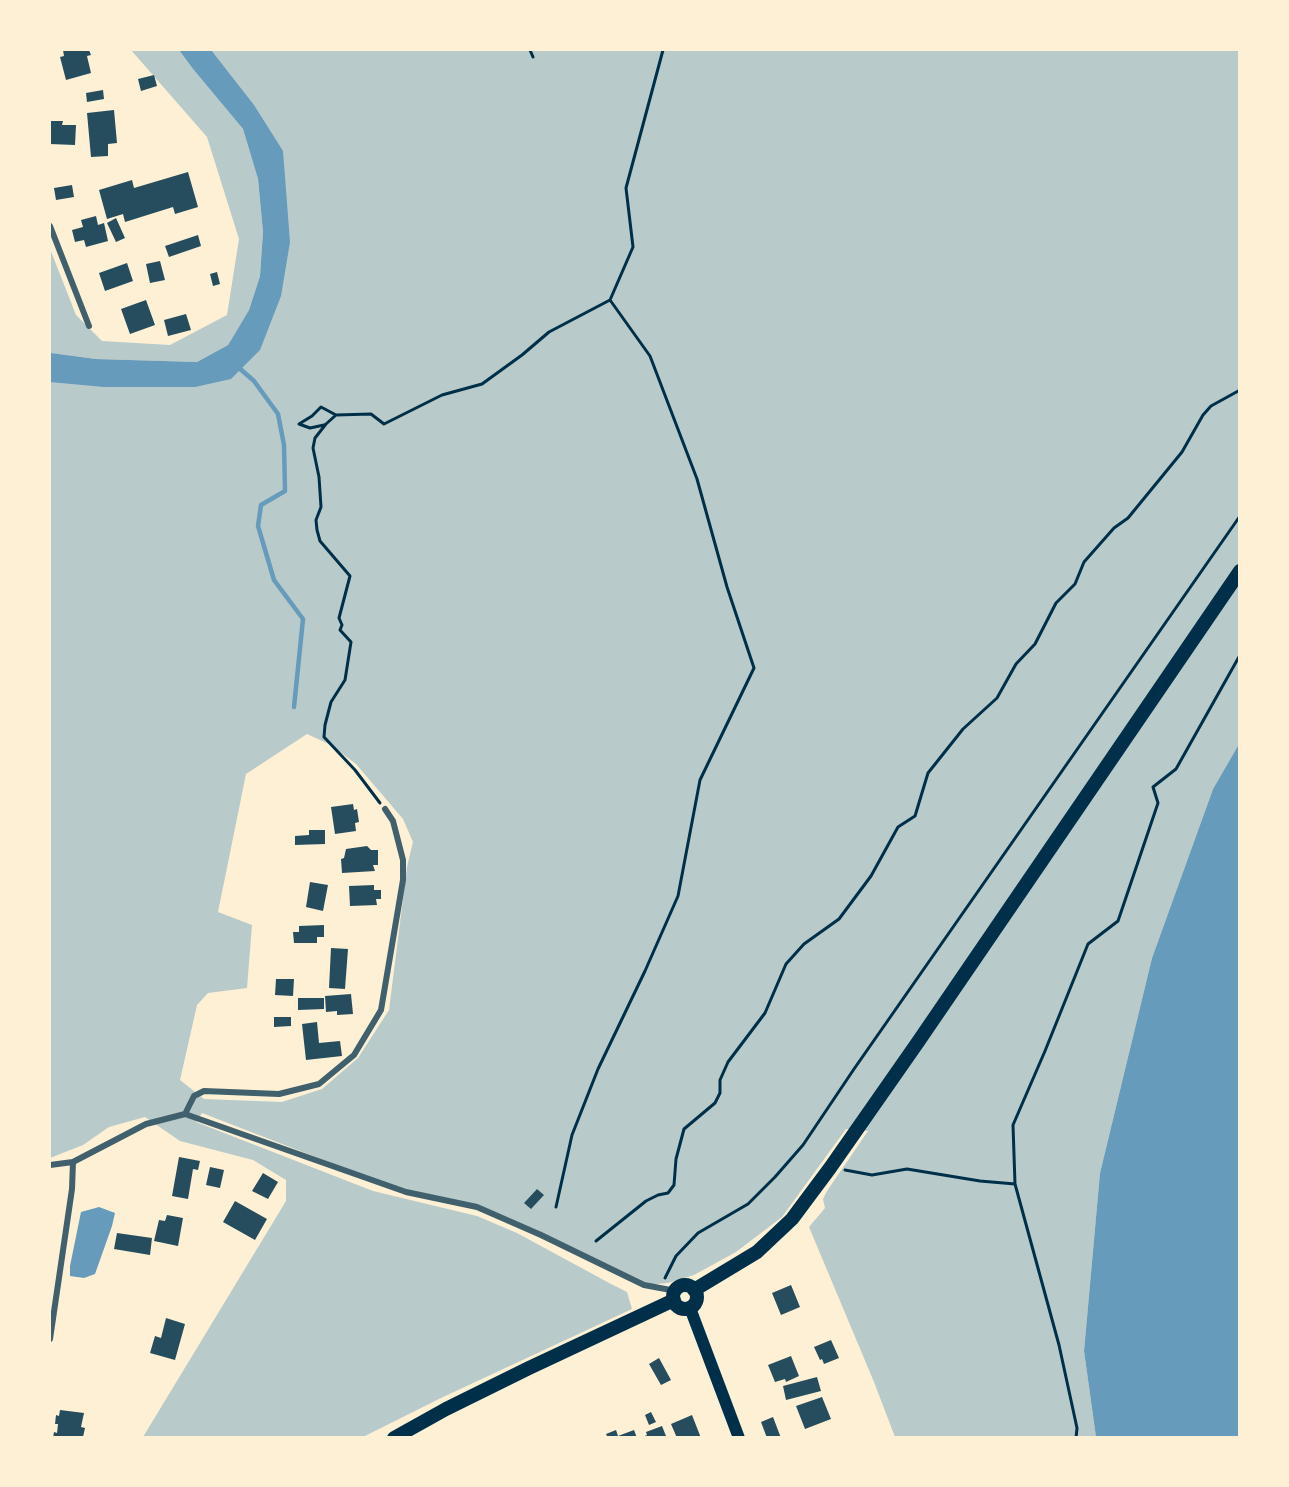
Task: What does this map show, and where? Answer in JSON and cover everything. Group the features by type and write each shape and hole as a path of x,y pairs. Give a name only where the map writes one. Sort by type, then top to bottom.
{"main road":[{"path":"694,1290 757,1252 792,1219 830,1168 1239,571"},
{"path":"394,1437 675,1295 683,1286 694,1290 696,1302 690,1308 680,1308 675,1295"},
{"path":"690,1308 739,1437"}],"street":[{"path":"50,226 89,326"},
{"path":"185,1114 194,1096 204,1091 279,1095 319,1084 354,1055 381,1010 403,880 403,860 393,821 385,809"},
{"path":"50,1165 73,1162 146,1124 185,1114 406,1192 477,1207 644,1285 660,1288 675,1295"},
{"path":"50,1339 72,1189 73,1162"}],"path":[{"path":"530,50 533,57"},
{"path":"326,424 310,428 299,424 321,407 336,416 371,414 384,424 442,395 482,384 549,332 610,300 633,247 626,188 663,50"},
{"path":"556,1207 572,1135 598,1070 678,896 700,780 754,668 727,587 697,479 650,356 610,300"},
{"path":"596,1241 646,1201 668,1193 674,1185 676,1159 684,1129 716,1103 720,1093 720,1080 728,1062 765,1013 786,964 804,944 839,920 871,876 898,827 915,816 928,773 963,729 997,698 1016,664 1035,644 1056,603 1075,584 1084,562 1114,528 1128,519 1176,460 1211,406 1239,390"},
{"path":"336,416 315,438 313,448 319,477 321,507 316,520 320,541 350,576 339,618 342,625 340,630 351,642 345,680 331,702 324,725 324,737 355,770 385,809"},
{"path":"660,1288 676,1256 698,1233 748,1204 802,1145 1239,516"},
{"path":"1076,1437 1077,1428 1059,1345 1015,1184 1013,1125 1088,944 1118,921 1158,803 1153,787 1176,769 1239,656"},
{"path":"830,1168 872,1175 907,1169 980,1181 1015,1184"}],"shaded area":[{"path":"131,50 179,50 243,129 258,179 263,232 260,276 249,310 228,345 197,362 96,359 50,353 50,249 76,315 102,341 170,345 227,315 239,239 207,137"},
{"path":"195,50 1239,50 1239,744 1213,789 1152,958 1100,1173 1084,1351 1096,1437 895,1437 809,1227 825,1208 823,1199 827,1191 868,1131 846,1129 782,1217 736,1252 694,1275 668,1283 644,1285 477,1207 406,1192 202,1113 196,1122 373,1191 477,1216 517,1233 627,1292 632,1309 363,1437 143,1437 286,1201 286,1180 253,1160 180,1141 145,1117 109,1127 83,1145 50,1158 50,367 210,372 229,358 272,262 258,140","holes":["307,734 331,745 356,764 403,819 413,842 407,867 389,1010 358,1058 322,1089 282,1102 204,1099 180,1080 197,1005 208,993 247,988 252,925 218,912 246,774"]}],"water":[{"path":"179,50 211,50 254,105 283,151 290,242 281,296 260,350 231,379 195,387 104,387 50,382 50,353 96,359 197,362 228,345 249,310 260,276 263,232 258,179 243,129"},
{"path":"1239,744 1239,1437 1096,1437 1084,1351 1100,1173 1152,958 1213,789"},
{"path":"99,1207 115,1213 95,1274 84,1278 70,1276 81,1212"}],"building":[{"path":"63,50 89,50 91,55 87,56 91,73 66,80 60,57 64,56"},
{"path":"154,75 157,86 141,91 138,79"},
{"path":"103,90 104,99 87,102 86,93"},
{"path":"114,110 117,143 108,144 108,156 91,157 87,113"},
{"path":"50,121 63,121 62,125 76,125 75,145 50,144"},
{"path":"188,172 198,207 175,214 173,207 125,222 123,214 107,219 99,190 132,180 134,188"},
{"path":"72,185 74,197 56,200 54,188"},
{"path":"96,216 98,225 104,223 108,241 86,247 84,240 75,242 72,230 83,227 81,220"},
{"path":"116,218 125,238 116,242 107,223"},
{"path":"198,235 201,246 169,257 165,246"},
{"path":"160,261 165,280 150,283 146,264"},
{"path":"127,263 133,281 105,291 99,273"},
{"path":"217,272 220,284 213,286 210,274"},
{"path":"146,300 155,325 130,334 121,309"},
{"path":"186,314 191,330 168,336 164,320"},
{"path":"353,804 354,810 357,809 359,822 355,823 356,831 335,834 331,807"},
{"path":"309,830 325,830 325,844 295,845 295,836 309,835"},
{"path":"367,846 371,850 378,850 378,865 373,865 375,871 342,873 341,859 344,858 346,849"},
{"path":"310,882 328,885 323,911 306,907"},
{"path":"374,885 374,890 381,890 381,899 376,899 377,905 350,906 349,886"},
{"path":"324,925 324,937 317,937 317,943 294,943 293,932 299,932 299,926"},
{"path":"331,948 348,949 345,989 329,988"},
{"path":"276,979 294,979 293,996 275,995"},
{"path":"351,994 353,1014 337,1015 337,1011 326,1012 325,996"},
{"path":"298,998 324,998 324,1009 298,1010"},
{"path":"274,1017 291,1017 291,1026 274,1027"},
{"path":"317,1022 319,1043 340,1041 342,1056 306,1060 302,1024"},
{"path":"179,1157 200,1161 198,1170 193,1169 188,1199 172,1196"},
{"path":"210,1167 224,1170 220,1188 206,1185"},
{"path":"263,1173 278,1182 268,1199 252,1191"},
{"path":"537,1189 544,1195 531,1209 524,1203"},
{"path":"235,1201 267,1219 255,1240 223,1222"},
{"path":"167,1215 183,1218 178,1246 154,1241 159,1220 165,1221"},
{"path":"117,1233 152,1238 150,1255 114,1249"},
{"path":"791,1285 800,1307 781,1315 772,1293"},
{"path":"166,1318 185,1324 175,1360 150,1353 155,1336 161,1338"},
{"path":"831,1340 839,1358 824,1364 814,1347"},
{"path":"791,1356 799,1376 786,1382 785,1379 775,1382 768,1365"},
{"path":"659,1358 671,1380 661,1385 649,1364"},
{"path":"817,1377 821,1391 786,1400 783,1386"},
{"path":"822,1397 831,1419 805,1429 796,1406"},
{"path":"60,1410 84,1413 81,1427 85,1428 83,1437 53,1438 54,1432 57,1433 56,1415 59,1416"},
{"path":"651,1412 656,1422 649,1425 645,1415"},
{"path":"692,1415 701,1438 677,1438 671,1424"},
{"path":"773,1417 781,1438 767,1438 761,1422"},
{"path":"662,1426 666,1436 663,1438 640,1438 647,1435 646,1432"},
{"path":"616,1430 618,1436 634,1430 637,1438 608,1438 606,1434"}],"waterway":[{"path":"238,367 254,381 278,414 284,445 285,491 261,505 258,526 274,580 303,619 294,707"}]}
